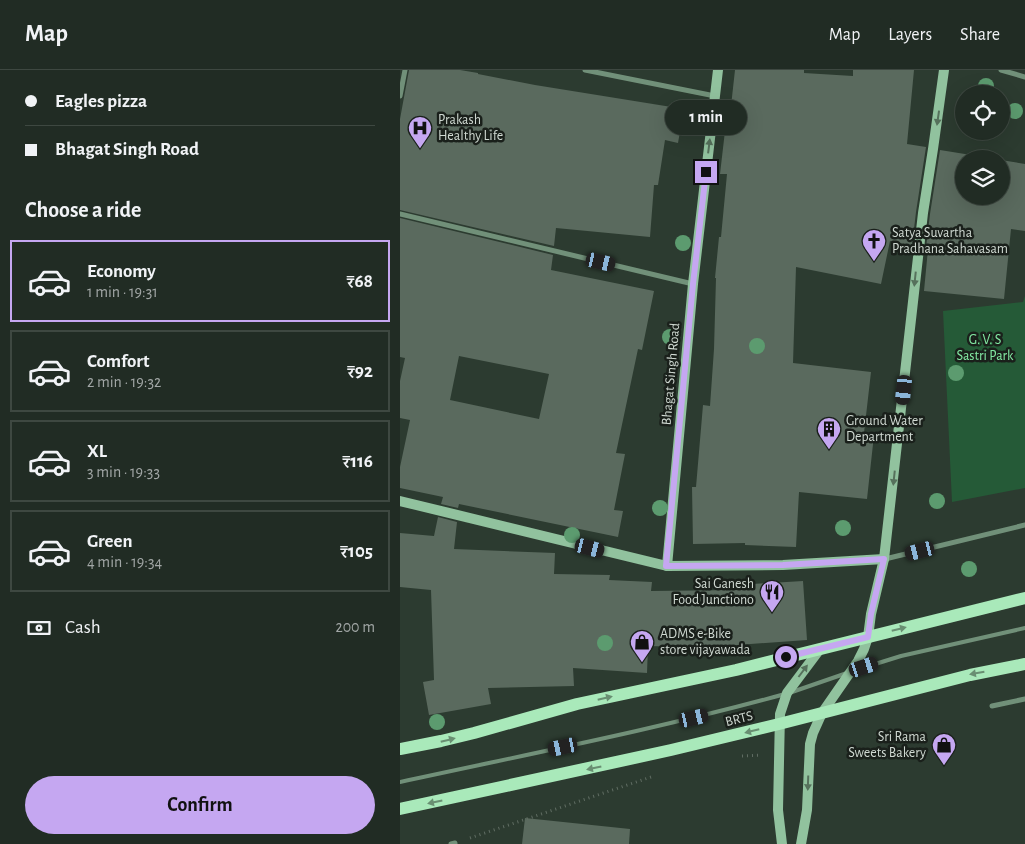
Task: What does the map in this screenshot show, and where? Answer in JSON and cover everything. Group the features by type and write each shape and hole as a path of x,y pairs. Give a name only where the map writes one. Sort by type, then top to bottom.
{"main road":[{"path":"400,749 441,742 577,704 736,670 1025,598"},
{"name":"BRTS","path":"400,810 593,768 779,724 970,674 1025,664"}],"street":[{"path":"400,96 405,70"},
{"path":"585,70 715,96"},
{"name":"Bhagat Singh Road","path":"666,566 693,284 718,70"},
{"path":"801,844 807,810 810,744 816,723 852,671 868,637 871,614 884,559 923,213 944,70"},
{"path":"1001,70 1025,77"},
{"path":"400,214 693,284"},
{"path":"400,501 666,566 783,565 884,559 1025,525"},
{"path":"782,844 778,810 780,714 787,693 820,649"},
{"path":"992,706 1025,700"}],"lane":[{"path":"400,782 636,732 743,706 901,656 1025,628"}],"path":[{"path":"740,756 778,754"},
{"path":"453,844 654,776"}],"green space":[{"name":"G. V. S Sastri Park","path":"1025,296 1025,488 952,502 943,311 1023,302"}],"building":[{"path":"409,70 460,70 535,85 684,109 678,143 665,140 658,185 654,185 650,237 556,228 554,246 400,210 400,119"},
{"path":"735,70 804,70 804,73 853,76 853,70 914,70 907,144 926,147 912,246 890,241 881,284 796,267 793,363 871,372 864,433 874,435 867,499 799,492 796,547 745,545 745,543 693,544 692,487 696,487 703,405 710,406 714,349 715,278 727,174 720,174 728,105 731,106"},
{"path":"940,150 955,152 955,205 1010,205 1010,162 1025,164 1025,231 1011,229 1004,299 924,291 930,214"},
{"path":"400,218 553,255 551,270 654,291 642,350 638,349 616,453 625,454 614,510 623,511 618,537 459,504 458,508 441,504 443,497 400,488 400,467 410,420 400,418 400,381 405,358 400,357","holes":["459,356 549,374 539,419 450,400"]},
{"path":"438,517 457,522 454,549 555,553 554,574 610,575 609,580 652,582 651,591 737,590 737,585 803,581 807,640 723,646 723,651 689,652 689,647 648,646 647,673 573,668 574,686 488,688 491,704 429,715 423,682 434,680 431,590 400,587 400,533 434,536"},
{"path":"525,818 630,829 629,844 522,844"}],"place":[{"name":"Prakash Healthy Life","path":"420,149"},
{"name":"Satya Suvartha Pradhana Sahavasam","path":"874,262"},
{"name":"Ground Water Department","path":"829,450"},
{"name":"Sai Ganesh Food Junctiono","path":"772,613"},
{"name":"ADMS e-Bike store vijayawada","path":"642,663"},
{"name":"Sri Rama Sweets Bakery","path":"944,766"}],"route":[{"path":"706,172 693,284 666,566 783,565 884,559 871,614 868,637 786,657"}]}
